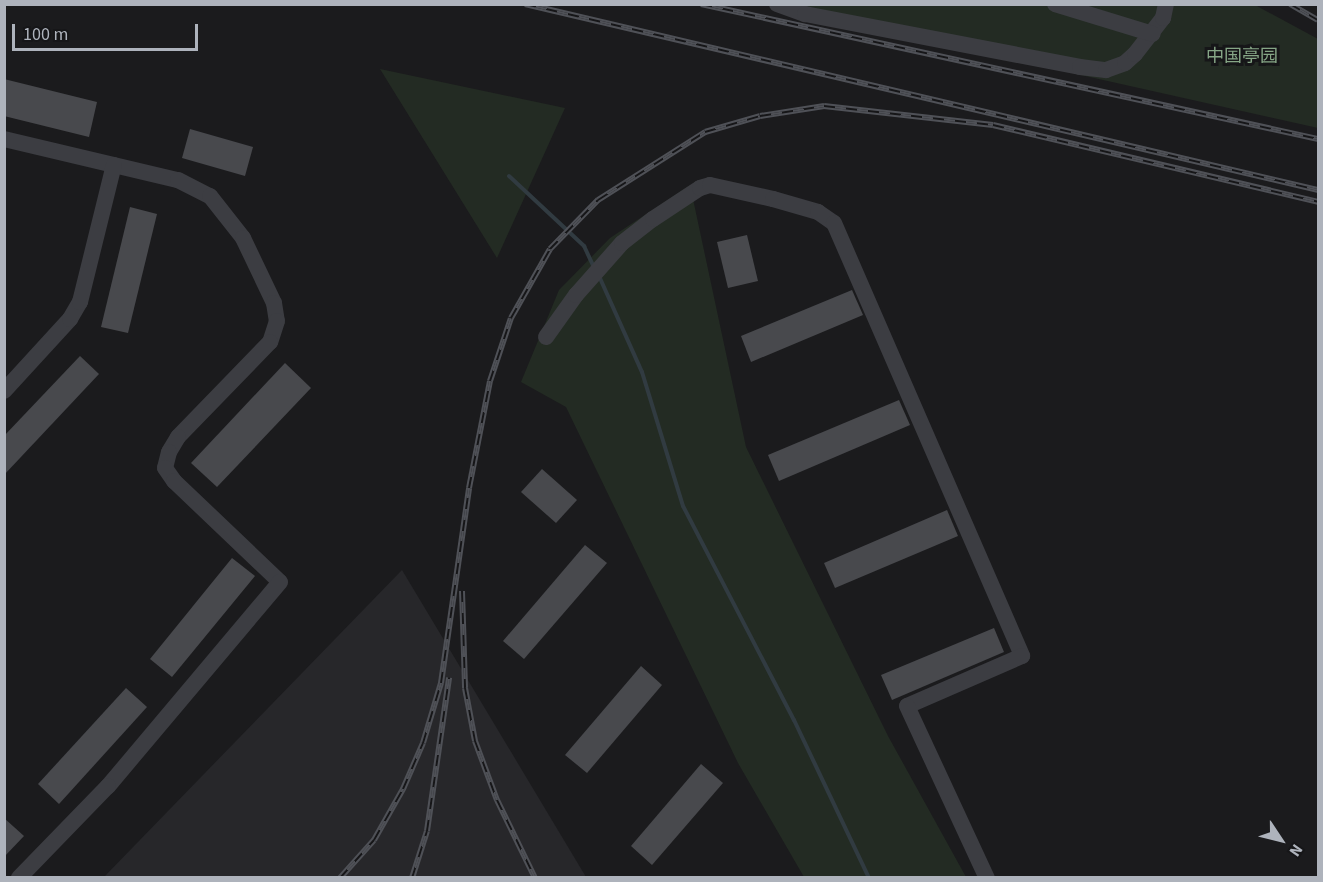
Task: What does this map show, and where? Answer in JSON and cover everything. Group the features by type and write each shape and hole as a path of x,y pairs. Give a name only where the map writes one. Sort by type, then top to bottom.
{"street":[{"path":"777,4 805,14 1106,70 1125,63 1153,34 1163,18 1166,4"},
{"path":"1055,4 1153,34"},
{"path":"4,139 177,180 210,196 243,238 274,303 277,321 274,337 178,436 169,452 165,468 174,481 280,582 108,786 19,878"},
{"path":"4,391 70,319 80,302 114,165"},
{"path":"546,337 576,295 613,253 653,219 692,192 710,185 818,212 834,223 1022,656 907,706 987,878"}],"shaded area":[{"path":"402,570 586,877 104,877"}],"green space":[{"name":"中国亭园","path":"767,5 1255,5 1318,39 1318,128"},
{"path":"380,69 565,108 497,258"},
{"path":"690,185 746,447 888,736 966,877 804,877 738,763 566,407 521,382 559,290 610,238"}],"building":[{"path":"4,79 97,102 89,137 4,116"},
{"path":"190,129 253,147 245,176 182,158"},
{"path":"130,207 157,214 128,333 101,327"},
{"path":"747,235 758,281 728,288 717,242"},
{"path":"852,290 863,315 751,362 741,336"},
{"path":"80,356 99,374 4,475 4,436"},
{"path":"285,363 311,388 217,487 191,463"},
{"path":"899,400 910,425 779,481 768,455"},
{"path":"542,469 577,500 556,523 521,492"},
{"path":"947,510 958,536 835,588 824,563"},
{"path":"585,545 607,563 524,659 503,641"},
{"path":"232,558 255,576 172,677 150,659"},
{"path":"994,628 1004,652 892,700 881,675"},
{"path":"641,666 662,685 587,773 565,755"},
{"path":"126,688 147,707 59,804 38,784"},
{"path":"701,764 723,783 652,865 631,846"},
{"path":"4,818 24,836 4,857"}],"waterway":[{"path":"509,176 584,246 594,267"},
{"path":"599,276 642,372 683,506 794,720 869,878"}],"railway":[{"path":"525,4 1318,190"},
{"path":"701,4 1318,139"},
{"path":"1290,4 1318,20"},
{"path":"340,878 374,840 403,789 423,743 441,683 469,488 490,381 511,318 550,249 598,200 705,132 760,116 824,106 993,125 1318,202"},
{"path":"462,591 465,688 475,741 497,800 535,878"},
{"path":"412,878 427,831 449,678"}]}
